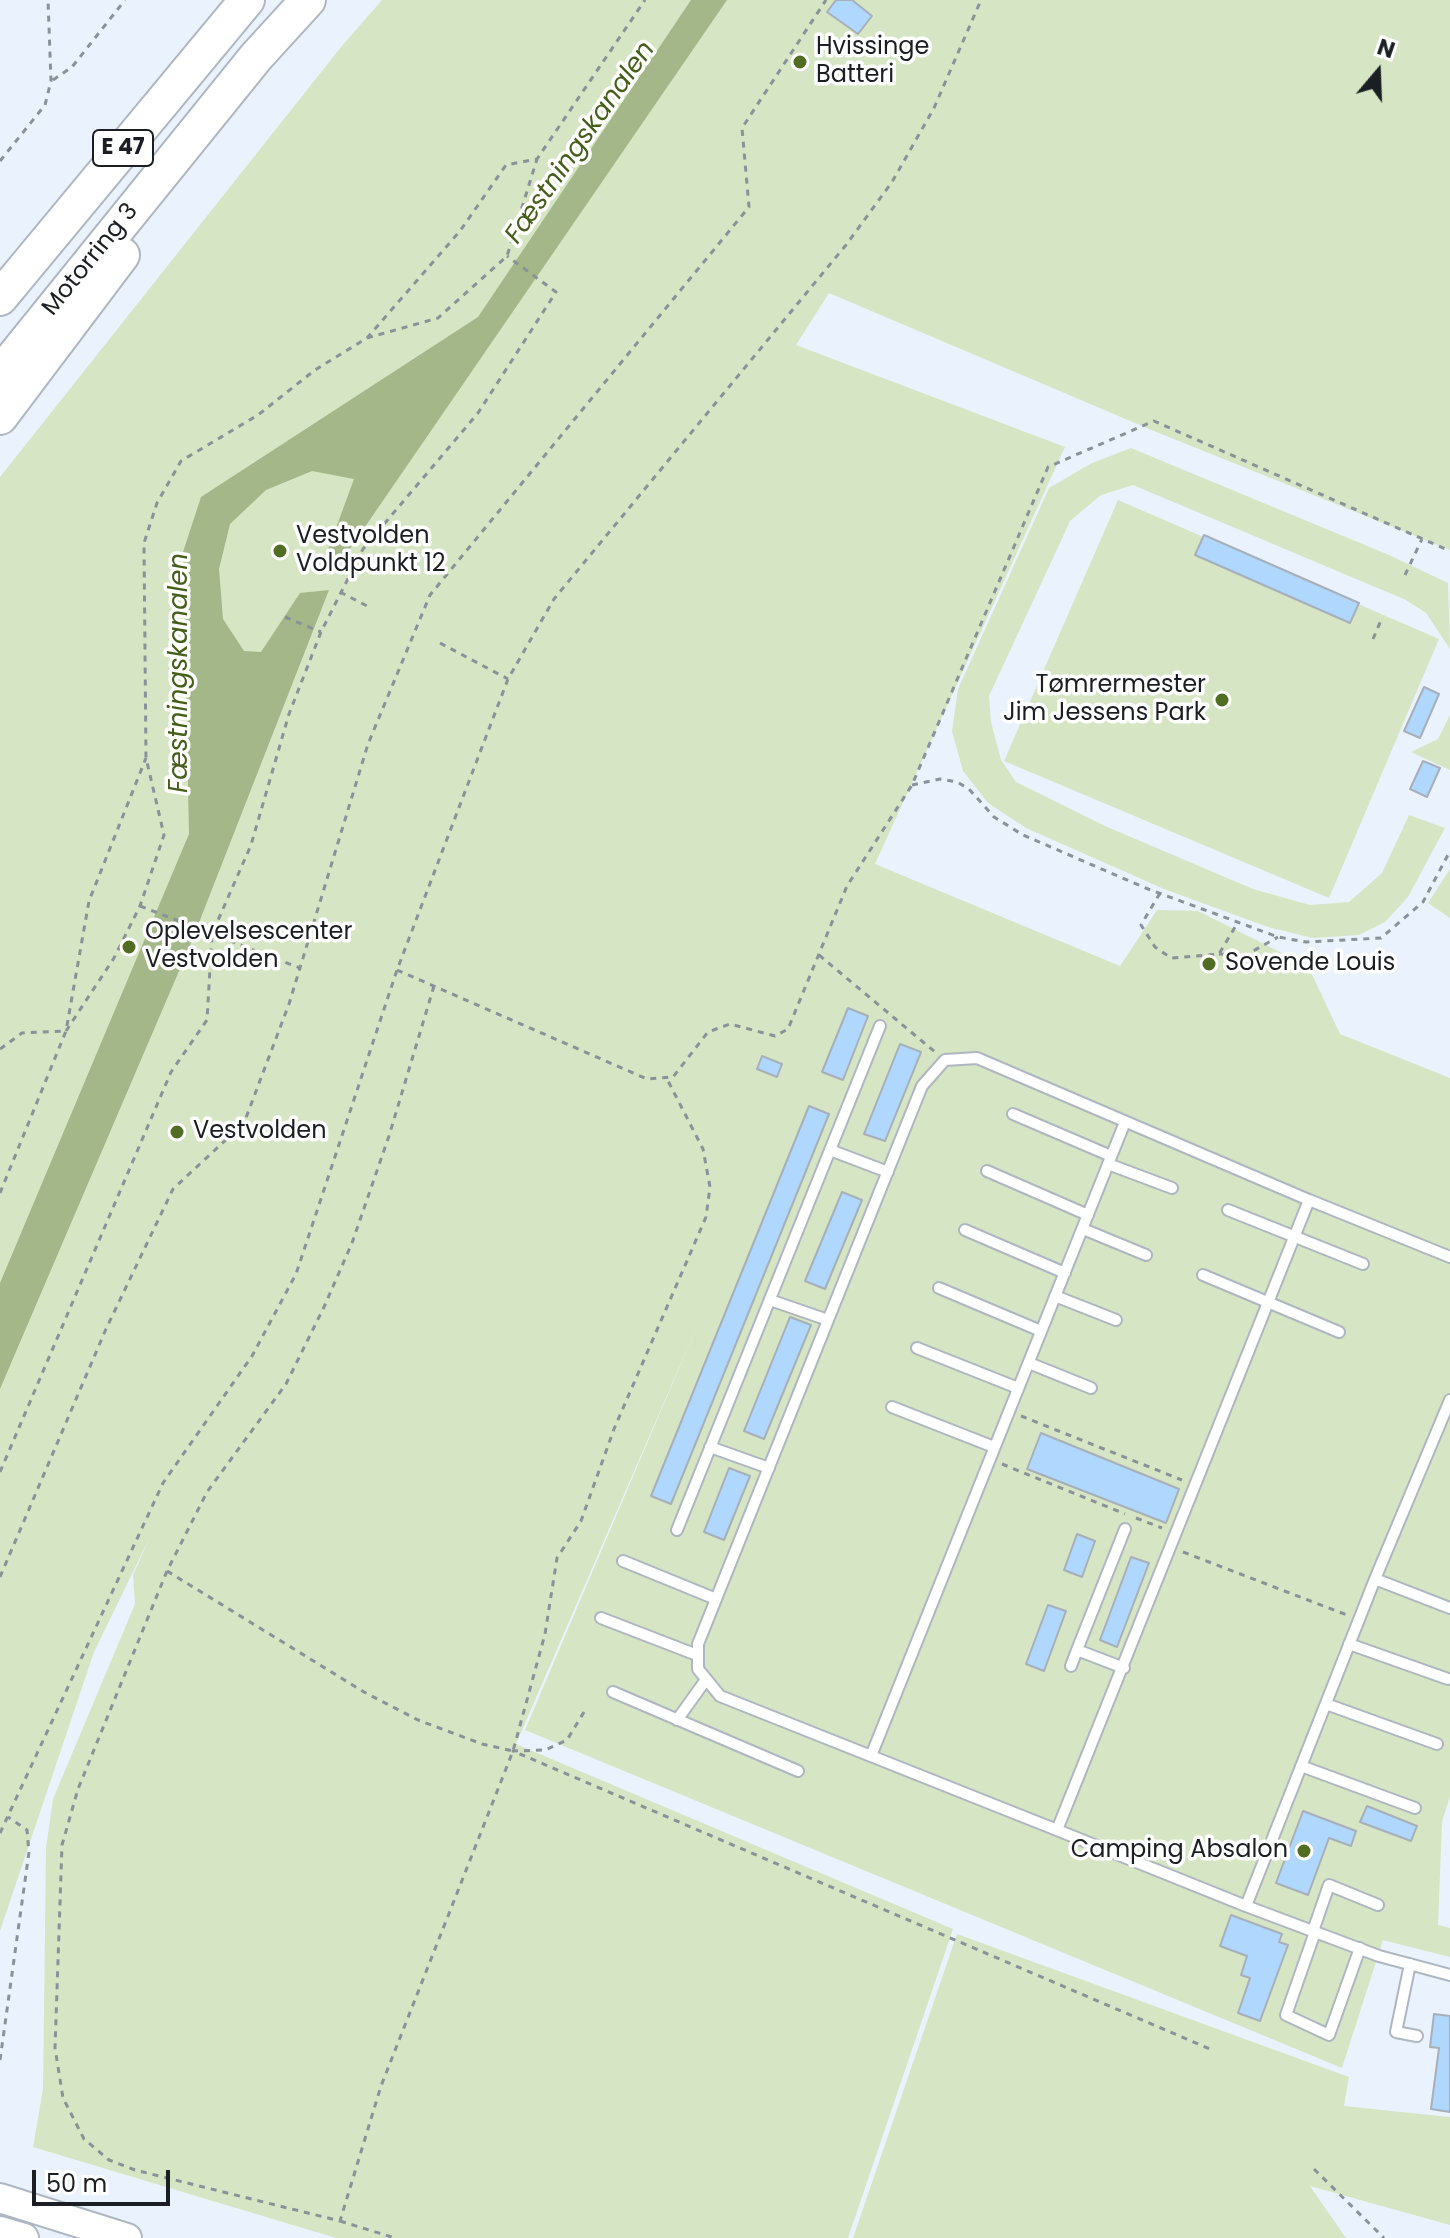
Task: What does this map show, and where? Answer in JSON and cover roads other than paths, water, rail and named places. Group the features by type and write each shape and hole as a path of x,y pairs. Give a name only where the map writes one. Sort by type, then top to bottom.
{"highway":[{"name":"Motorring 3","path":"0,298 247,0"},
{"name":"Motorring 3","path":"0,374 256,57 308,0"},
{"path":"0,417 120,258 174,160"}],"main road":[{"path":"0,2198 127,2238"},
{"path":"0,2231 24,2238"}],"lane":[{"path":"677,1530 880,1026"},
{"path":"1450,1257 977,1058 945,1060 922,1086 698,1644 697,1655 698,1669 720,1696 1314,1932 1450,1975"},
{"path":"1013,1114 1172,1188"},
{"path":"871,1756 1125,1122"},
{"path":"830,1150 888,1172"},
{"path":"987,1171 1088,1215"},
{"path":"1057,1830 1309,1200"},
{"path":"1228,1210 1363,1264"},
{"path":"1083,1229 1146,1255"},
{"path":"965,1230 1065,1273"},
{"path":"1203,1275 1339,1332"},
{"path":"939,1288 1041,1331"},
{"path":"1055,1296 1116,1320"},
{"path":"770,1300 828,1320"},
{"path":"917,1348 1018,1388"},
{"path":"1029,1363 1091,1388"},
{"path":"1246,1906 1375,1579 1450,1400"},
{"path":"892,1407 994,1447"},
{"path":"710,1447 769,1468"},
{"path":"1071,1666 1125,1529"},
{"path":"623,1561 716,1599"},
{"path":"1375,1579 1450,1608"},
{"path":"601,1618 697,1655"},
{"path":"1349,1644 1448,1679"},
{"path":"1077,1650 1124,1668"},
{"path":"677,1720 705,1681"},
{"path":"613,1692 798,1771"},
{"path":"1326,1704 1437,1744"},
{"path":"1301,1766 1415,1808"},
{"path":"1360,1948 1329,2035 1286,2015 1329,1885 1378,1905"},
{"path":"1410,1964 1396,2032 1417,2036"}],"place":[{"name":"Hvissinge Batteri","path":"800,62"},
{"name":"Vestvolden Voldpunkt 12","path":"280,551"},
{"name":"Tømrermester Jim Jessens Park","path":"1222,700"},
{"name":"Oplevelsescenter Vestvolden","path":"129,947"},
{"name":"Sovende Louis","path":"1209,964"},
{"name":"Vestvolden","path":"177,1132"},
{"name":"Camping Absalon","path":"1304,1851"}],"water label":[{"name":"Fæstningskanalen","path":"581,143"},
{"name":"Fæstningskanalen","path":"180,673"}]}
